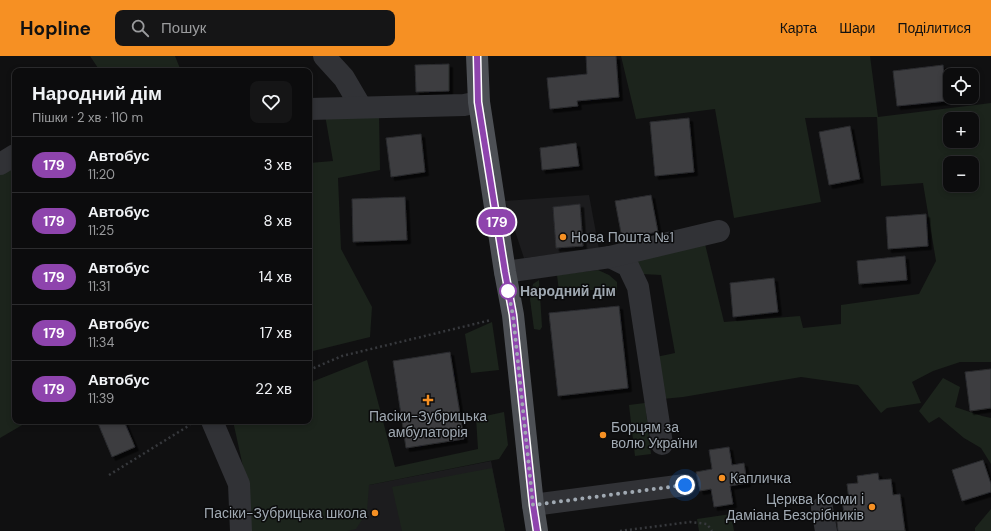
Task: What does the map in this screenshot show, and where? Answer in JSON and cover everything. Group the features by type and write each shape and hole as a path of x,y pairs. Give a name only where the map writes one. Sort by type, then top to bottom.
{"main road":[{"path":"477,56 478,102 513,315 533,505 538,531"}],"street":[{"path":"324,56 344,78 361,107"},
{"path":"312,109 464,105 478,102"},
{"path":"0,164 12,157"},
{"path":"505,272 610,257 719,231"},
{"path":"610,257 628,266 638,287 662,444"},
{"path":"213,424 239,484 241,531"},
{"path":"533,505 685,485"},
{"path":"822,508 826,531"}],"path":[{"path":"312,369 342,356 513,315"},
{"path":"109,475 190,425"},
{"path":"620,531 690,522 707,524 712,531"}],"shaded area":[{"path":"90,56 175,56 180,68 98,68"},
{"path":"621,56 870,56 878,117 991,103 991,362 960,362 933,371 912,382 921,403 887,408 881,413 858,385 801,377 683,397 662,399 656,357 675,353 661,275 642,274 632,257 705,244 724,322 800,316 803,328 841,324 841,305 919,294 936,261 923,183 881,186 877,117 805,118 821,202 734,218 715,109 636,119"},
{"path":"325,115 379,115 380,170 338,178 341,249 372,307 370,337 312,351 312,163 333,161"},
{"path":"12,166 12,424 24,424 0,438 0,173"},
{"path":"589,195 599,249 524,258 505,201"},
{"path":"598,270 609,275 617,282 617,290 559,291 557,275"},
{"path":"539,280 542,327 540,330 534,329 530,299 533,284"},
{"path":"492,322 499,370 471,373 465,334"},
{"path":"367,360 395,467 478,449 476,418 504,412 508,445 499,459 369,485 367,512 356,529 347,531 249,531 249,494 234,424 312,424 312,382"},
{"path":"943,378 960,387 955,407 991,418 991,464 981,448 964,438 939,417 929,423 919,411"},
{"path":"645,403 651,454 635,456 629,405"},
{"name":"Пасіки-Зубрицька школа","path":"491,461 505,531 249,531 369,485"},
{"path":"492,468 505,531 402,531 392,487"},
{"path":"991,509 991,531 975,531 975,528"},
{"path":"731,514 734,531 699,531 697,519"}],"building":[{"path":"586,56 616,56 619,97 577,101 578,106 550,109 547,78 587,74"},
{"path":"449,64 449,91 416,92 415,65"},
{"path":"943,65 943,101 897,106 893,71"},
{"path":"689,118 694,172 655,176 650,122"},
{"path":"850,126 860,179 829,185 819,132"},
{"path":"421,134 425,172 391,177 386,138"},
{"path":"576,143 579,166 542,170 540,148"},
{"path":"651,195 658,232 622,238 615,201"},
{"path":"405,197 407,240 353,242 352,199"},
{"path":"580,204 583,246 556,248 553,207"},
{"path":"926,214 928,246 888,249 886,217"},
{"path":"905,256 907,280 859,284 857,261"},
{"path":"774,278 778,312 733,317 730,283"},
{"path":"619,306 628,388 558,396 549,313"},
{"name":"Пасіки-Зубрицька амбулаторія","path":"450,352 464,439 406,448 393,361"},
{"path":"991,369 991,408 970,411 965,372"},
{"path":"98,424 125,424 135,447 112,457"},
{"name":"Капличка","path":"729,447 732,465 744,463 747,483 730,486 733,504 714,507 711,489 700,491 696,472 712,469 709,450"},
{"path":"983,460 991,484 991,492 962,501 952,470"},
{"name":"Церква Косми і Даміана Безсрібників","path":"878,473 879,480 891,479 893,495 900,494 905,531 838,531 836,514 844,513 842,501 849,500 847,484 858,483 857,476"}],"bus line":[{"name":"179","path":"477,56 478,102 513,315 537,531"}],"place":[{"name":"Нова Пошта №1","path":"563,237"},
{"name":"Народний дім","path":"508,291"},
{"name":"Пасіки-Зубрицька амбулаторія","path":"428,400"},
{"name":"Борцям за волю України","path":"603,435"},
{"name":"Капличка","path":"722,478"},
{"name":"Церква Косми і Даміана Безсрібників","path":"872,507"},
{"name":"Пасіки-Зубрицька школа","path":"375,513"}],"route":[{"path":"508,291 507,287 513,315 533,505 685,485"}]}
